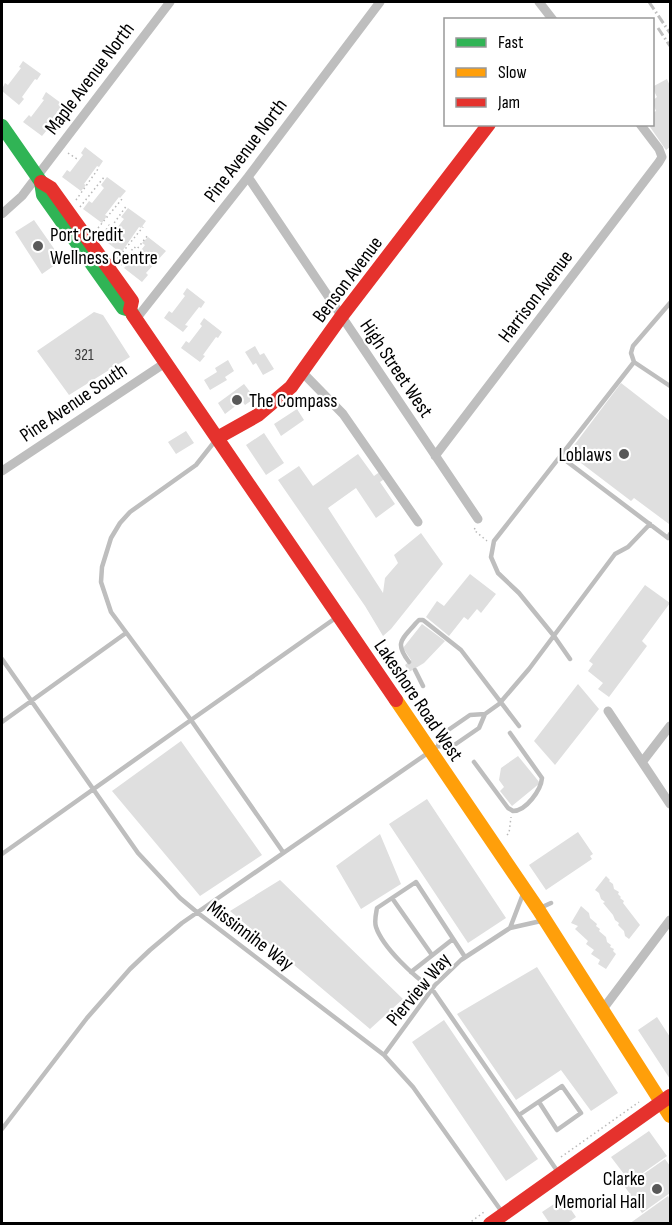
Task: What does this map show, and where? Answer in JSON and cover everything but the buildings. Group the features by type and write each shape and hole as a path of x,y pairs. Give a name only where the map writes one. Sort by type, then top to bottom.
{"main road":[{"name":"Lakeshore Road West","path":"2,126 39,179 51,188 112,272 132,301 133,315"},
{"name":"Benson Avenue","path":"217,438 258,415 291,387 487,126"},
{"name":"Lakeshore Road West","path":"39,179 43,195 123,308 133,315 338,616 434,749 524,891 666,1099 670,1116"},
{"path":"490,1224 507,1219 560,1173 666,1099"}],"street":[{"name":"Maple Avenue North","path":"2,214 39,179 170,2"},
{"name":"Pine Avenue North","path":"133,315 248,177 380,2"},
{"path":"539,2 551,18"},
{"path":"642,126 659,149 662,157"},
{"name":"Harrison Avenue","path":"435,456 662,157"},
{"name":"High Street West","path":"248,177 478,519"},
{"name":"Pine Avenue South","path":"2,471 165,363"},
{"path":"302,372 343,414 418,522"},
{"path":"608,711 670,804"},
{"path":"643,761 670,726"},
{"path":"603,1009 670,920"}],"lane":[{"path":"662,157 670,150"},
{"path":"670,303 633,346 631,353 634,362 670,386"},
{"path":"570,659 519,593 498,573 491,557 492,545 634,362"},
{"path":"217,438 196,465 130,512 111,538 104,560 101,582 111,612 191,720 283,852"},
{"path":"561,457 668,537 670,534"},
{"path":"434,749 450,748 479,729 485,714 501,702 615,554 628,547 650,524"},
{"path":"2,854 338,616"},
{"path":"409,662 400,650 400,645 416,623 421,620 457,645 519,726"},
{"path":"2,722 126,633"},
{"name":"Missinnihe Way","path":"2,659 138,853 180,898 198,913 384,1055 413,1088 507,1219"},
{"path":"415,670 423,686"},
{"path":"2,1129 87,1018 130,969 182,923 434,749 441,735 470,715 485,714"},
{"path":"474,762 512,810 523,809 542,781 510,733"},
{"path":"465,957 416,882 377,908 375,924 381,939 411,972 432,989 560,1173"},
{"path":"510,928 524,891"},
{"path":"392,898 432,956"},
{"name":"Pierview Way","path":"384,1055 432,989 465,957 510,928 541,915 551,903"},
{"path":"411,972 453,939"},
{"path":"519,1115 538,1102 562,1086 581,1113 557,1130 538,1102"}],"path":[{"path":"71,214 98,169"},
{"path":"71,214 105,176"},
{"path":"91,243 122,199"},
{"path":"91,243 110,224 112,226 127,205"},
{"path":"112,272 143,227"},
{"path":"112,272 134,247 138,249 148,235"},
{"path":"478,519 474,530 492,545"},
{"path":"507,835 512,810"}],"railway":[{"path":"649,2 670,33"},
{"path":"658,28 670,46"}],"traffic: fast":[{"path":"2,126 41,182 43,195 123,308 130,310 133,315"}],"traffic: slow":[{"path":"396,700 538,909 670,1116"}],"traffic: jam":[{"path":"217,438 258,415 291,387 341,317 487,126"},
{"path":"41,182 51,188 132,301 130,310"},
{"path":"133,315 396,700"},
{"path":"490,1224 670,1096"}],"place":[{"name":"Port Credit Wellness Centre","path":"38,246"},
{"name":"The Compass","path":"237,400"},
{"name":"Loblaws","path":"624,454"},
{"name":"Clarke Memorial Hall","path":"657,1189"}]}
